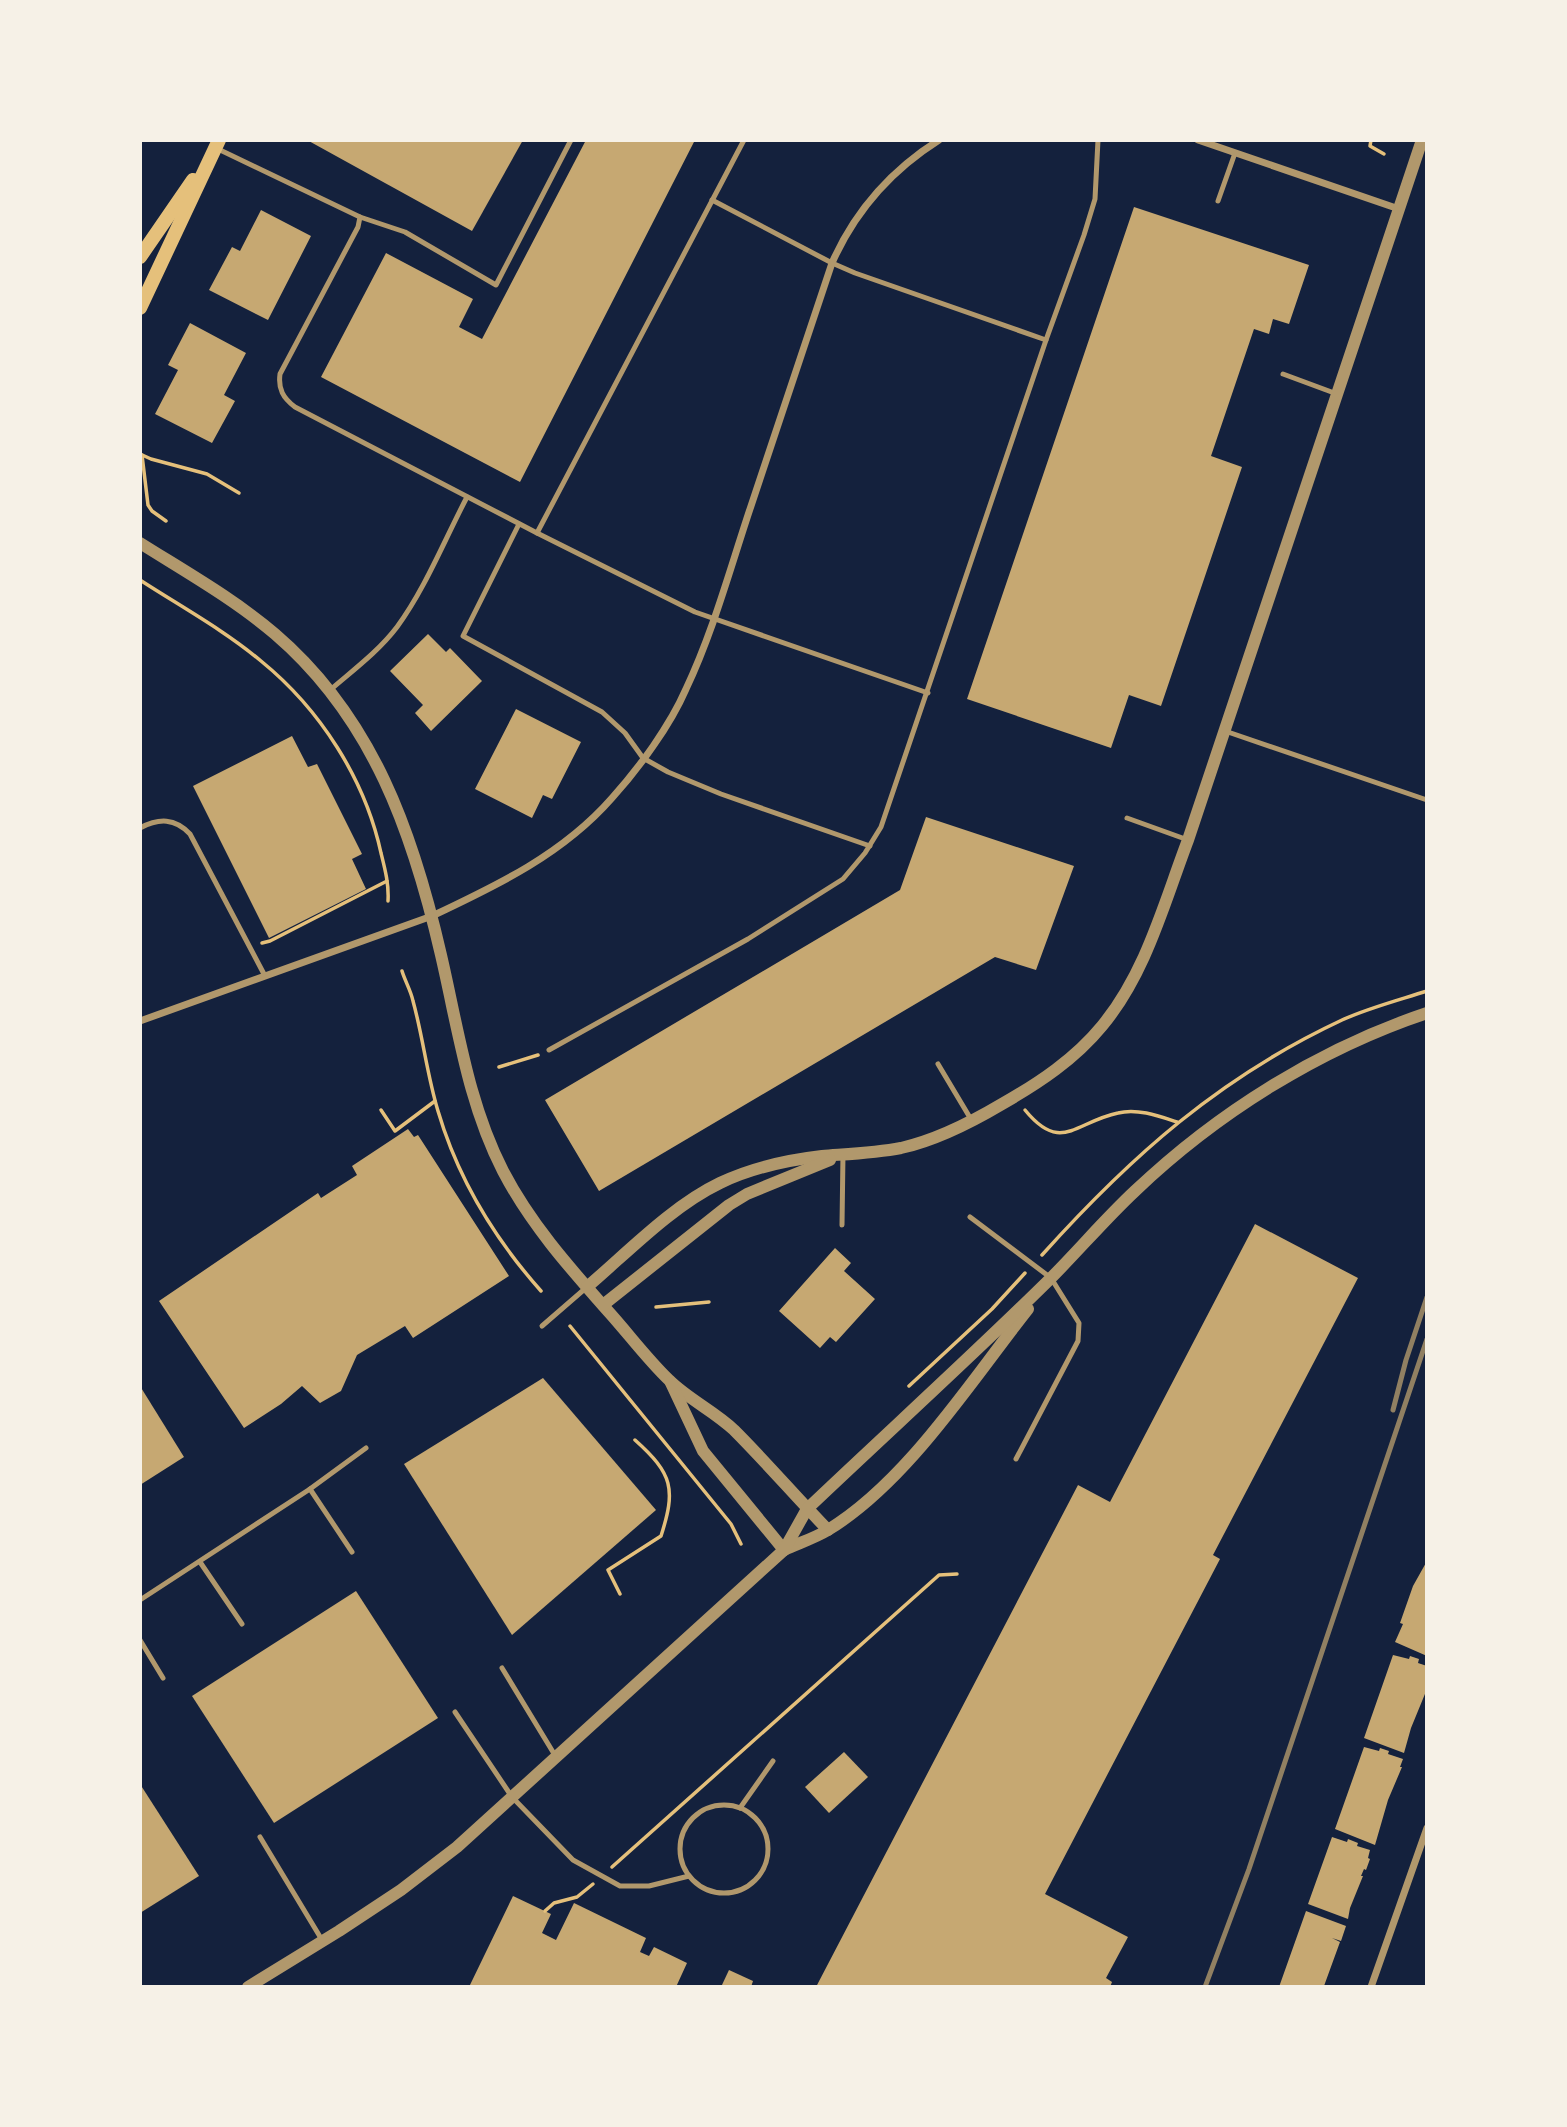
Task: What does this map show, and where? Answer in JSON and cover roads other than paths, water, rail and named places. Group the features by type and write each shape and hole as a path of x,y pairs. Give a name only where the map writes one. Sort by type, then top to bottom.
{"main road":[{"path":"140,257 217,144"},
{"path":"140,308 217,144"}],"street":[{"path":"140,1021 432,916 503,883 552,852 612,799 643,758 686,690 713,620 832,263 850,226 864,206 902,166 939,140"},
{"path":"1198,140 1399,209"},
{"path":"587,1287 675,1212 721,1182 780,1164 898,1149 922,1143 972,1121 1018,1095 1063,1064 1102,1026 1132,982 1188,840 1422,140"},
{"path":"140,543 222,595 273,632 329,691 384,775 412,846 432,916 471,1089 490,1144 529,1216 671,1382 732,1428 828,1530"},
{"path":"784,1550 807,1508 1051,1278 1136,1189 1174,1156 1243,1105 1321,1059 1405,1020 1427,1013"},
{"path":"603,1305 729,1205 773,1182 843,1154"},
{"path":"248,1987 323,1941 457,1847 784,1550 828,1530 870,1499 921,1446 1051,1278"},
{"path":"671,1382 703,1451 784,1550"},
{"path":"1371,1987 1427,1828"}],"lane":[{"path":"217,144 360,217 405,232 496,285 571,140"},
{"path":"537,533 744,140"},
{"path":"549,1050 800,908 842,879 870,846 881,827 928,693 1095,199 1097,140"},
{"path":"1218,201 1235,153"},
{"path":"712,200 832,263 1046,340"},
{"path":"360,217 358,227 280,374 279,383 286,400 519,524 713,620 928,693"},
{"path":"1283,374 1337,394"},
{"path":"329,691 380,646 396,628 467,496"},
{"path":"519,524 463,636 602,712 625,733 643,758 668,772 721,794 870,846"},
{"path":"1225,731 1427,800"},
{"path":"1127,818 1188,840"},
{"path":"140,828 152,822 168,820 190,834 265,976"},
{"path":"938,1064 972,1121"},
{"path":"842,1225 843,1154"},
{"path":"970,1217 1051,1278 1079,1323 1080,1332 1073,1353 1016,1459"},
{"path":"542,1326 587,1287"},
{"path":"140,1600 310,1489 366,1448"},
{"path":"310,1489 352,1552"},
{"path":"200,1562 242,1624"},
{"path":"140,1640 163,1678"},
{"path":"502,1668 556,1757"},
{"path":"455,1712 512,1797 573,1860 620,1886 649,1886 689,1876"},
{"path":"740,1808 773,1761"},
{"path":"718,1805 740,1808 758,1822 764,1831 767,1854 765,1865 759,1875 741,1889 730,1892 708,1890 689,1876 684,1867 680,1844 689,1823 697,1814 718,1805"},
{"path":"260,1837 323,1941"}],"railway":[{"path":"1393,1410 1427,1297"},
{"path":"1205,1987 1249,1869 1427,1339"}]}
